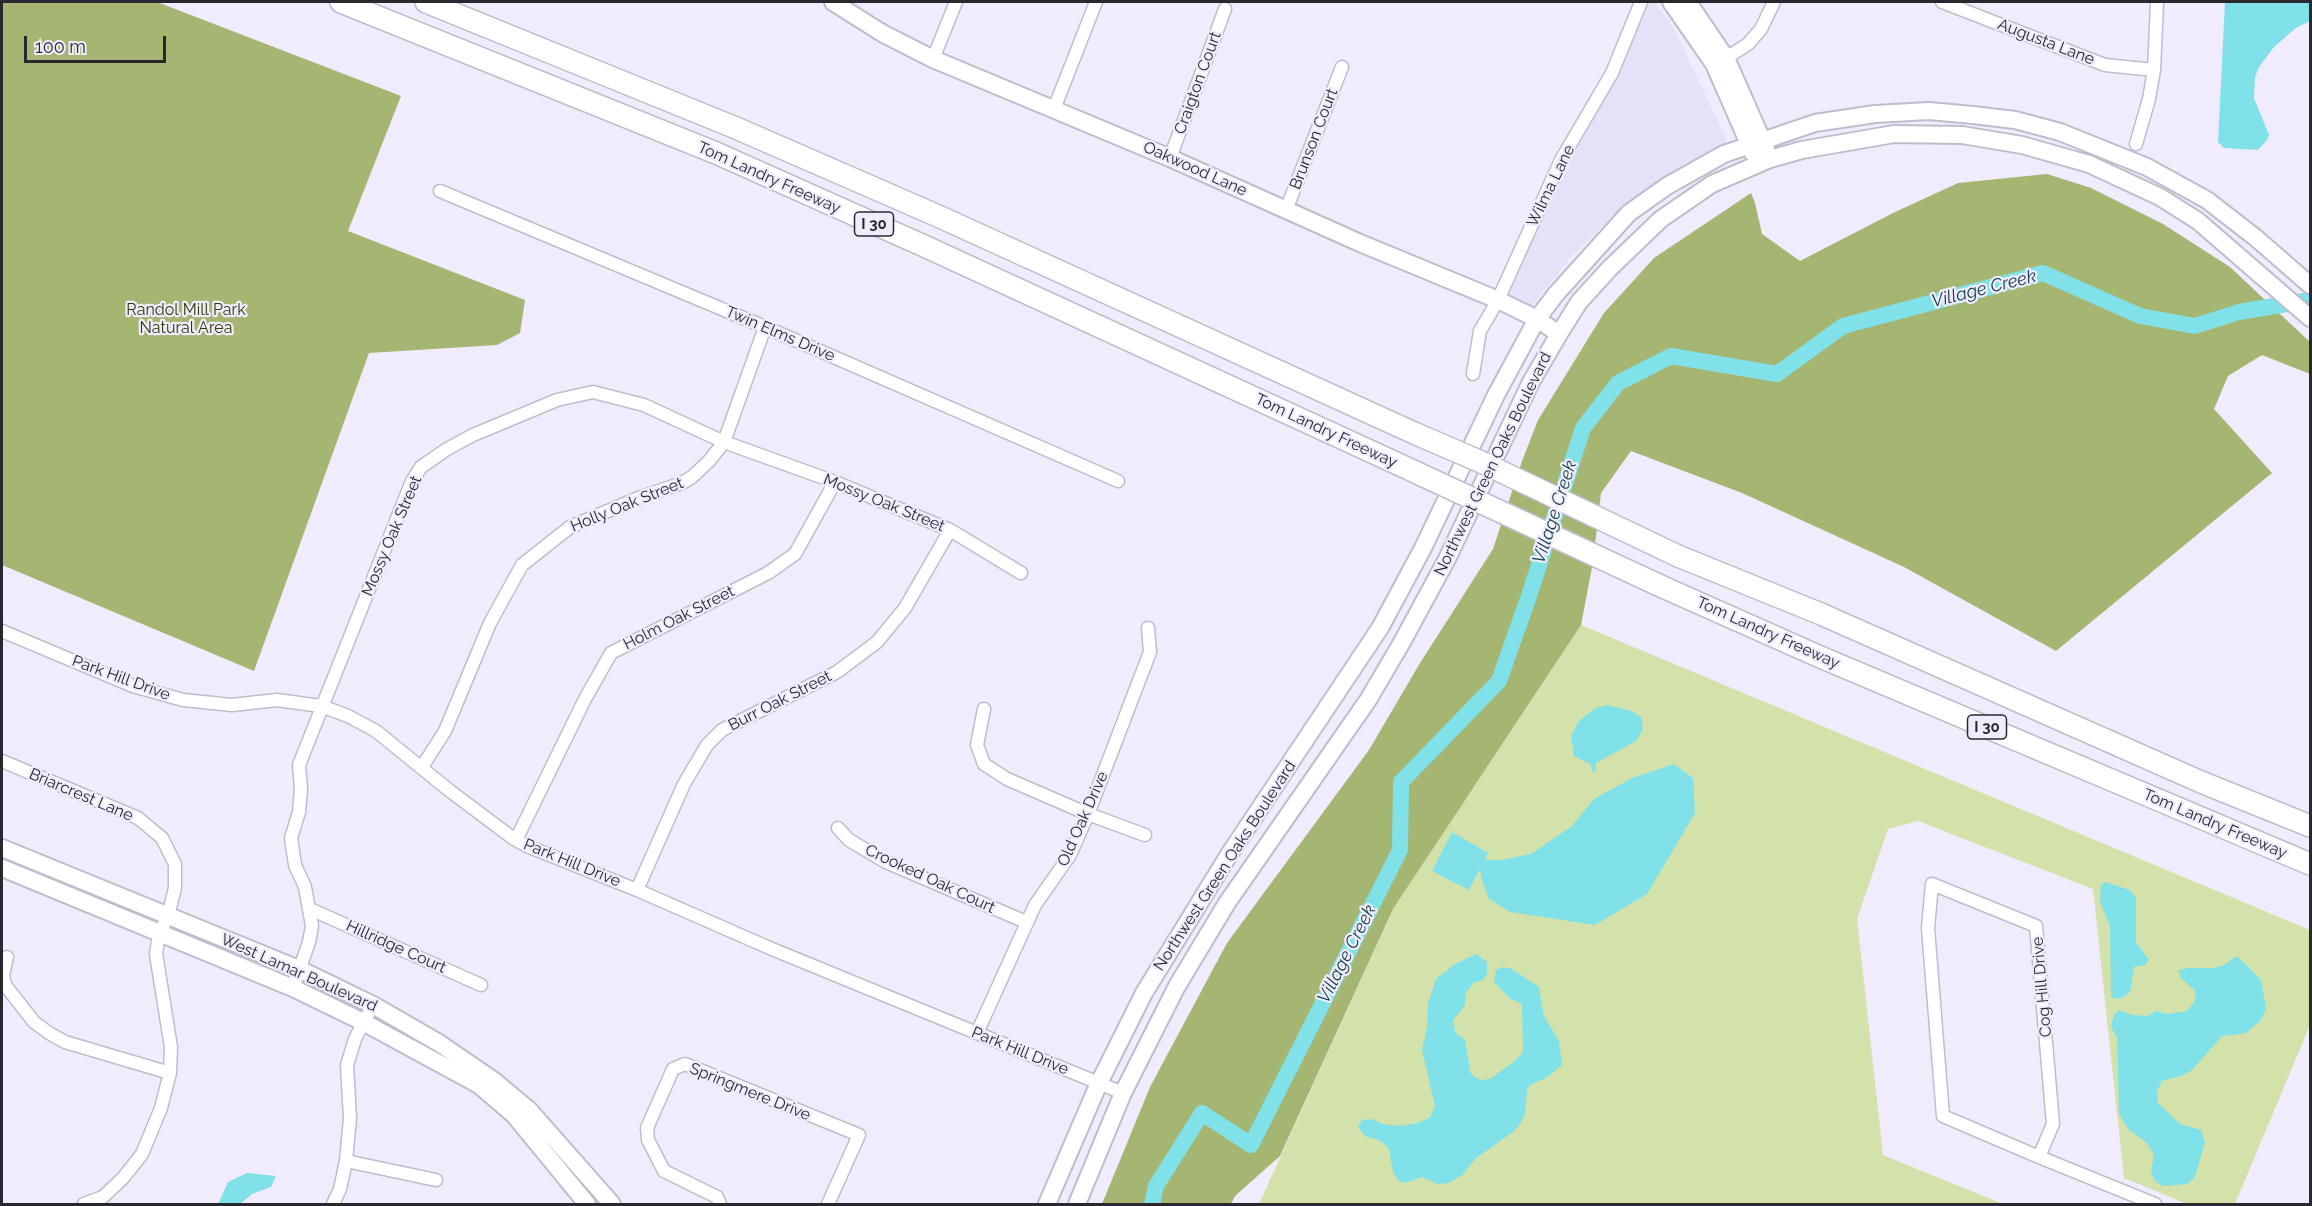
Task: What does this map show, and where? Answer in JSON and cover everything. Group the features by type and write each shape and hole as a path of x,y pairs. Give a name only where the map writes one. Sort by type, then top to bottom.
{"highway":[{"name":"Tom Landry Freeway","path":"341,2 716,153 922,245 1665,588 1818,656 2310,864"},
{"name":"Tom Landry Freeway","path":"426,2 736,128 1479,461 1678,556 1821,614 2201,782 2310,826"}],"main road":[{"path":"1671,2 1714,64 1755,142"},
{"path":"1688,2 1726,58 1763,161"},
{"name":"Oakwood Lane","path":"839,3 882,33 933,59 1170,158 1360,243 1498,300 1537,319 1559,334"},
{"name":"Northwest Green Oaks Boulevard","path":"1047,1204 1099,1083 1144,993 1185,923 1380,628 1423,548 1496,395 1537,319 1556,294 1629,213 1667,186 1724,154 1815,123 1875,114 1929,111 2015,120 2060,132 2147,167 2206,200 2310,285"},
{"name":"Northwest Green Oaks Boulevard","path":"1077,1204 1123,1093 1178,986 1227,903 1368,700 1401,644 1447,559 1531,382 1559,334 1579,302 1661,219 1712,184 1763,161 1802,150 1894,134 1962,135 2022,145 2089,164 2160,197 2198,221 2310,318"},
{"name":"West Lamar Boulevard","path":"2,848 301,970 373,1005 439,1043 493,1080 530,1111 612,1204"},
{"name":"West Lamar Boulevard","path":"2,868 293,988 363,1022 479,1085 514,1115 587,1204"}],"street":[{"path":"933,59 956,2"},
{"path":"1054,109 1096,2"},
{"name":"Wilma Lane","path":"1473,374 1480,331 1498,300 1561,160 1612,73 1641,2"},
{"path":"1726,58 1748,44 1761,29 1774,2"},
{"name":"Augusta Lane","path":"1942,2 2106,65 2154,70"},
{"path":"2136,144 2149,99 2154,70 2157,2"},
{"name":"Craigton Court","path":"1170,158 1225,9"},
{"name":"Brunson Court","path":"1286,210 1342,67"},
{"name":"Twin Elms Drive","path":"440,191 765,327 1118,481"},
{"name":"Holly Oak Street","path":"422,767 445,731 490,623 522,565 570,526 692,477 709,461 724,442 765,327"},
{"name":"Mossy Oak Street","path":"293,988 301,970 312,926 305,887 295,865 291,838 299,813 301,789 299,765 412,481 421,467 447,449 473,435 557,399 593,392 644,405 724,442 835,482 950,530 1021,573"},
{"name":"Holm Oak Street","path":"516,840 585,699 611,653 768,573 795,554 835,482"},
{"name":"Burr Oak Street","path":"637,890 684,784 707,745 722,730 837,672 877,642 905,608 950,530"},
{"name":"Old Oak Drive","path":"977,1033 1026,922 1035,905 1070,855 1088,814 1150,652 1148,628"},
{"name":"Park Hill Drive","path":"2,631 133,686 183,700 232,705 277,700 321,706 348,716 376,731 516,840 772,949 1123,1093"},
{"path":"984,709 977,745 984,764 1007,779 1088,814 1145,835"},
{"name":"Briarcrest Lane","path":"2,761 138,818 155,830 162,838 175,864 175,888 168,916 159,934"},
{"name":"Crooked Oak Court","path":"838,828 849,840 886,862 1026,922"},
{"name":"Cog Hill Drive","path":"1932,884 2036,926 2053,1124 2039,1157 1943,1116 1928,928 1932,884"},
{"name":"Hillridge Court","path":"310,909 481,985"},
{"path":"84,1204 103,1197 123,1178 142,1154 161,1108 170,1072 171,1047 156,954 159,934"},
{"path":"7,957 3,975 5,985 34,1022 49,1033 65,1041 170,1072"},
{"path":"333,1204 340,1189 346,1161 350,1118 347,1065 355,1039 373,1005"},
{"name":"Springmere Drive","path":"720,1204 717,1197 664,1171 648,1140 647,1128 673,1069 685,1064 859,1135 828,1204"},
{"path":"2039,1157 2155,1204"},
{"path":"346,1161 436,1180"}],"shaded area":[{"path":"1642,2 1654,2 1672,25 1727,140 1724,146 1674,172 1616,213 1571,257 1528,311 1503,300 1504,292"}],"green space":[{"name":"Randol Mill Park Natural Area","path":"2,2 157,2 401,96 348,231 525,300 520,333 497,345 369,353 254,671 2,565"},
{"path":"2047,174 2091,188 2163,224 2230,267 2310,342 2310,374 2262,355 2228,376 2214,409 2272,473 2056,651 1904,567 1742,493 1631,451 1601,493 1593,562 1581,625 1393,909 1280,1156 1235,1196 1231,1204 1102,1204 1150,1087 1227,943 1369,750 1420,663 1493,549 1538,420 1604,313 1654,258 1751,193 1762,234 1800,261 1893,213 1958,183"},
{"path":"1581,625 2310,930 2310,1025 2235,1204 2187,1204 2124,1178 2093,889 1918,821 1888,829 1857,919 1883,1155 2003,1204 1259,1204 1393,909"}],"water":[{"path":"2225,2 2310,2 2310,21 2296,28 2274,47 2259,67 2255,77 2254,98 2269,135 2258,150 2224,148 2218,142"},
{"path":"1607,705 1632,711 1641,717 1643,729 1636,741 1596,763 1596,771 1593,772 1590,764 1574,756 1571,736 1579,721 1594,709"},
{"path":"1674,764 1693,778 1695,813 1647,894 1595,925 1510,912 1489,899 1480,869 1469,890 1432,871 1452,832 1488,853 1485,860 1501,860 1531,854 1572,826 1594,799 1632,778"},
{"path":"2105,882 2130,890 2136,898 2136,942 2149,960 2145,965 2134,967 2130,992 2116,999 2111,997 2110,926 2100,901 2101,885"},
{"path":"1476,954 1487,962 1487,974 1483,980 1473,983 1466,993 1465,1005 1453,1020 1455,1032 1465,1040 1471,1074 1480,1080 1490,1079 1523,1052 1522,1004 1509,998 1494,982 1496,970 1503,967 1512,969 1539,987 1544,1016 1559,1041 1562,1065 1546,1078 1530,1085 1521,1123 1513,1132 1476,1158 1462,1175 1449,1183 1437,1184 1422,1177 1405,1183 1399,1181 1393,1172 1389,1149 1381,1141 1365,1136 1358,1127 1362,1120 1371,1119 1383,1124 1398,1126 1418,1123 1430,1117 1435,1106 1422,1050 1427,1027 1428,1003 1436,979 1455,964"},
{"path":"2237,956 2261,980 2266,1009 2261,1020 2246,1033 2222,1036 2191,1071 2162,1081 2157,1092 2158,1103 2180,1124 2201,1130 2205,1142 2195,1177 2187,1184 2163,1186 2155,1181 2151,1172 2154,1155 2147,1143 2128,1129 2119,1114 2117,1038 2111,1027 2114,1015 2119,1010 2133,1015 2147,1016 2156,1011 2168,1014 2187,1011 2194,1003 2196,992 2180,977 2179,970 2214,968 2224,965"},
{"path":"247,1173 276,1176 271,1187 252,1194 240,1204 218,1204 228,1182"}],"waterway":[{"name":"Village Creek","path":"1152,1204 1156,1186 1202,1113 1251,1145 1400,850 1401,782 1499,681 1583,428 1618,383 1671,356 1777,374 1843,326 2043,273 2140,316 2195,326 2239,312 2310,300"}]}
